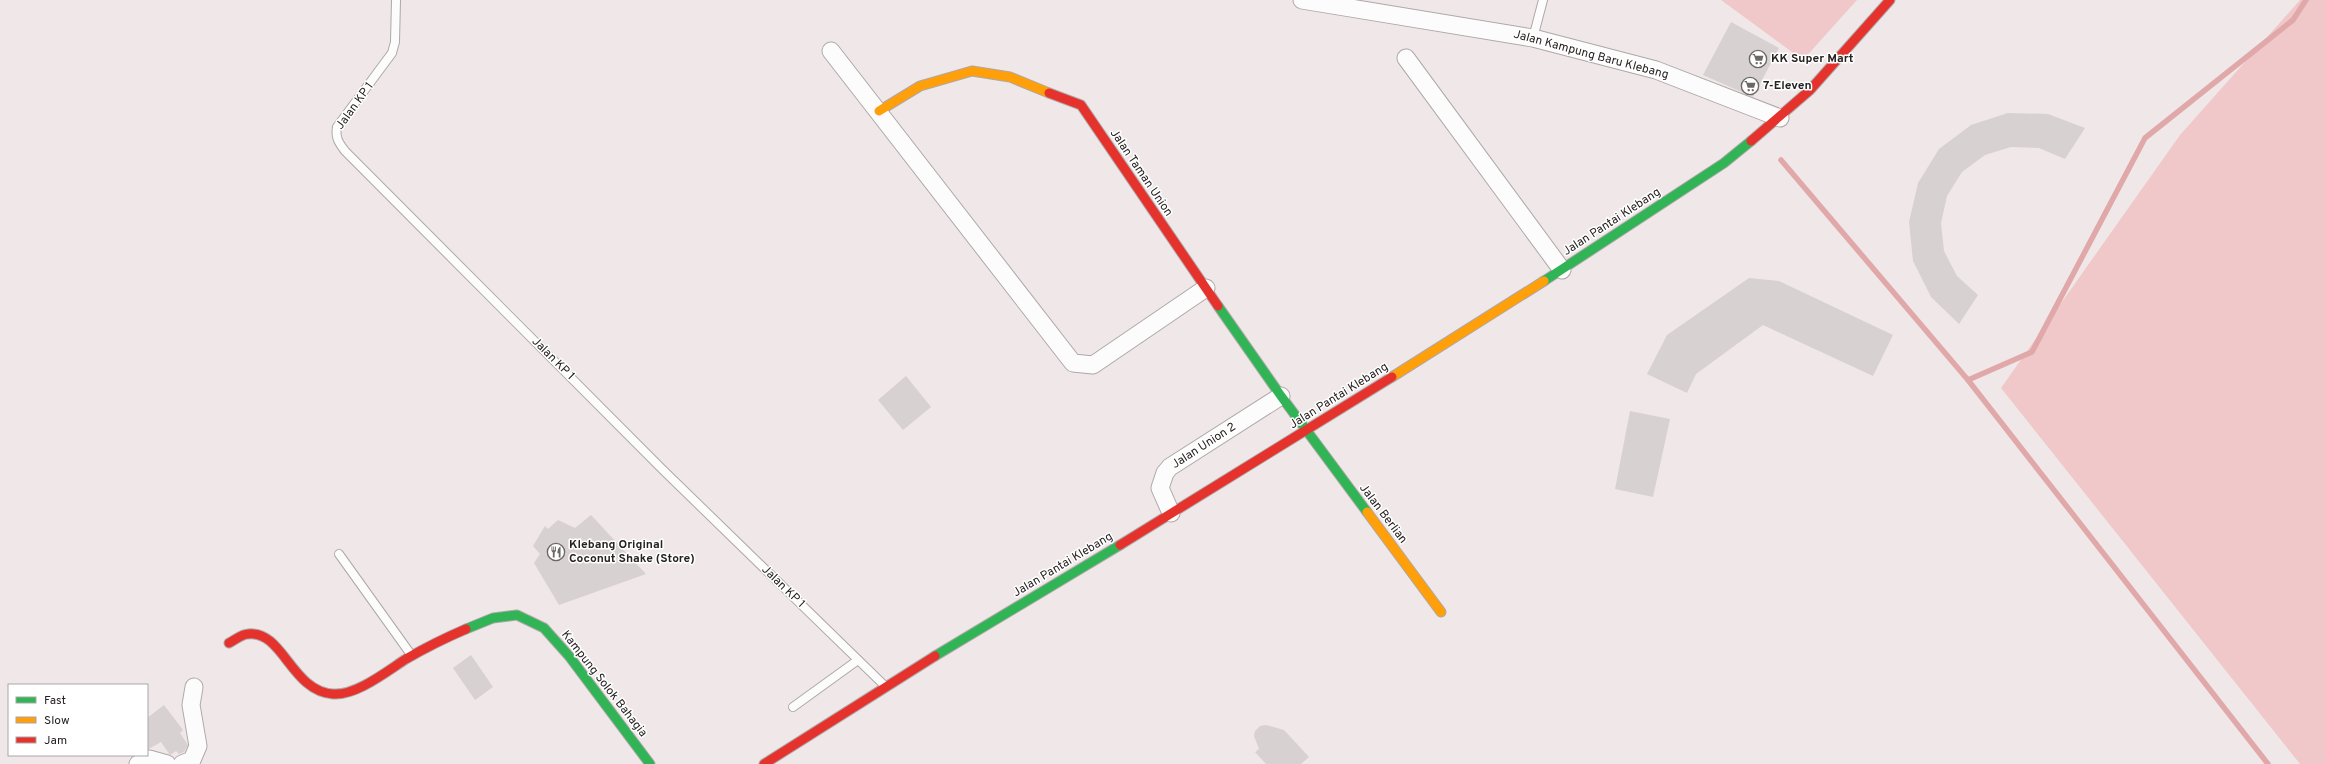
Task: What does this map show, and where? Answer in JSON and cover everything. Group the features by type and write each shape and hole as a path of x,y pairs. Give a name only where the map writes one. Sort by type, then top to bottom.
{"main road":[{"name":"Jalan Pantai Klebang","path":"764,764 885,686 1171,513 1562,270 1724,163 1780,118 1844,54 1890,0"},
{"name":"Jalan Taman Union","path":"879,111 920,86 972,71 1010,77 1081,105 1150,209 1306,430"},
{"name":"Jalan Berlian","path":"1306,430 1441,612"},
{"name":"Kampung Solok Bahagia","path":"230,643 240,634 252,632 263,634 276,644 290,668 303,683 317,691 334,694 358,687 413,656 498,616 517,615 536,623 550,634 566,651 650,764"}],"street":[{"name":"Jalan Kampung Baru Klebang","path":"1302,0 1326,2 1533,38 1656,70 1780,118"},
{"path":"831,51 1073,363 1093,365 1206,288"},
{"path":"1406,58 1562,270"},
{"name":"Jalan Union 2","path":"1171,513 1160,488 1165,473 1170,467 1281,396"},
{"path":"182,764 192,760 198,746 191,705 194,687"},
{"path":"138,764 149,759 167,764"}],"lane":[{"name":"Jalan KP 1","path":"396,0 395,42 392,53 337,127 335,135 338,142 351,157 662,469 885,686"},
{"path":"1533,38 1542,0"},
{"path":"339,554 413,656"},
{"path":"793,707 858,660"}],"shaded area":[{"path":"1721,0 1857,0 1803,60"},
{"path":"2300,0 2325,0 2325,764 2300,764 2001,388 2180,135"}],"building":[{"path":"1731,22 1779,48 1753,97 1703,75"},
{"path":"2008,113 2048,114 2085,128 2065,159 2039,148 2011,147 1985,155 1962,172 1947,196 1941,223 1944,251 1957,276 1978,295 1959,324 1931,297 1913,261 1909,222 1918,183 1939,149 1971,125"},
{"path":"1749,278 1779,281 1893,335 1873,376 1763,325 1696,374 1687,393 1647,374 1667,335"},
{"path":"906,376 931,407 903,430 878,400"},
{"path":"1630,411 1670,419 1653,497 1615,489"},
{"path":"591,515 646,574 559,605 534,563 540,554 533,546 545,526 548,529 558,520 575,528"},
{"path":"471,655 493,687 475,700 453,668"},
{"path":"164,705 183,730 180,733 188,745 184,752 179,754 176,751 170,755 161,742 148,749 148,717"},
{"path":"1266,725 1284,730 1309,757 1301,764 1266,764 1255,752 1259,749 1254,736 1255,731 1260,726"}],"waterway":[{"path":"1968,380 2032,352 2145,138 2293,20 2306,0"},
{"path":"1781,160 1968,380 2268,764"}],"traffic: fast":[{"path":"1544,281 1724,163 1751,141"},
{"path":"1218,306 1281,396 1367,512"},
{"path":"935,656 1120,545"},
{"path":"466,629 493,618 517,615 544,628 569,656 650,764"}],"traffic: slow":[{"path":"879,111 920,86 972,71 1010,77 1049,93"},
{"path":"1392,377 1544,281"},
{"path":"1367,512 1441,612"}],"traffic: jam":[{"path":"1751,141 1810,90 1890,0"},
{"path":"1049,93 1081,105 1218,306"},
{"path":"1120,545 1392,377"},
{"path":"229,643 246,634 260,635 270,641 279,650 307,683 319,690 333,694 342,694 371,682 413,655 466,629"},
{"path":"764,764 935,656"}],"place":[{"name":"KK Super Mart","path":"1758,59"},
{"name":"7-Eleven","path":"1750,86"},
{"name":"Klebang Original Coconut Shake (Store)","path":"556,552"}]}
